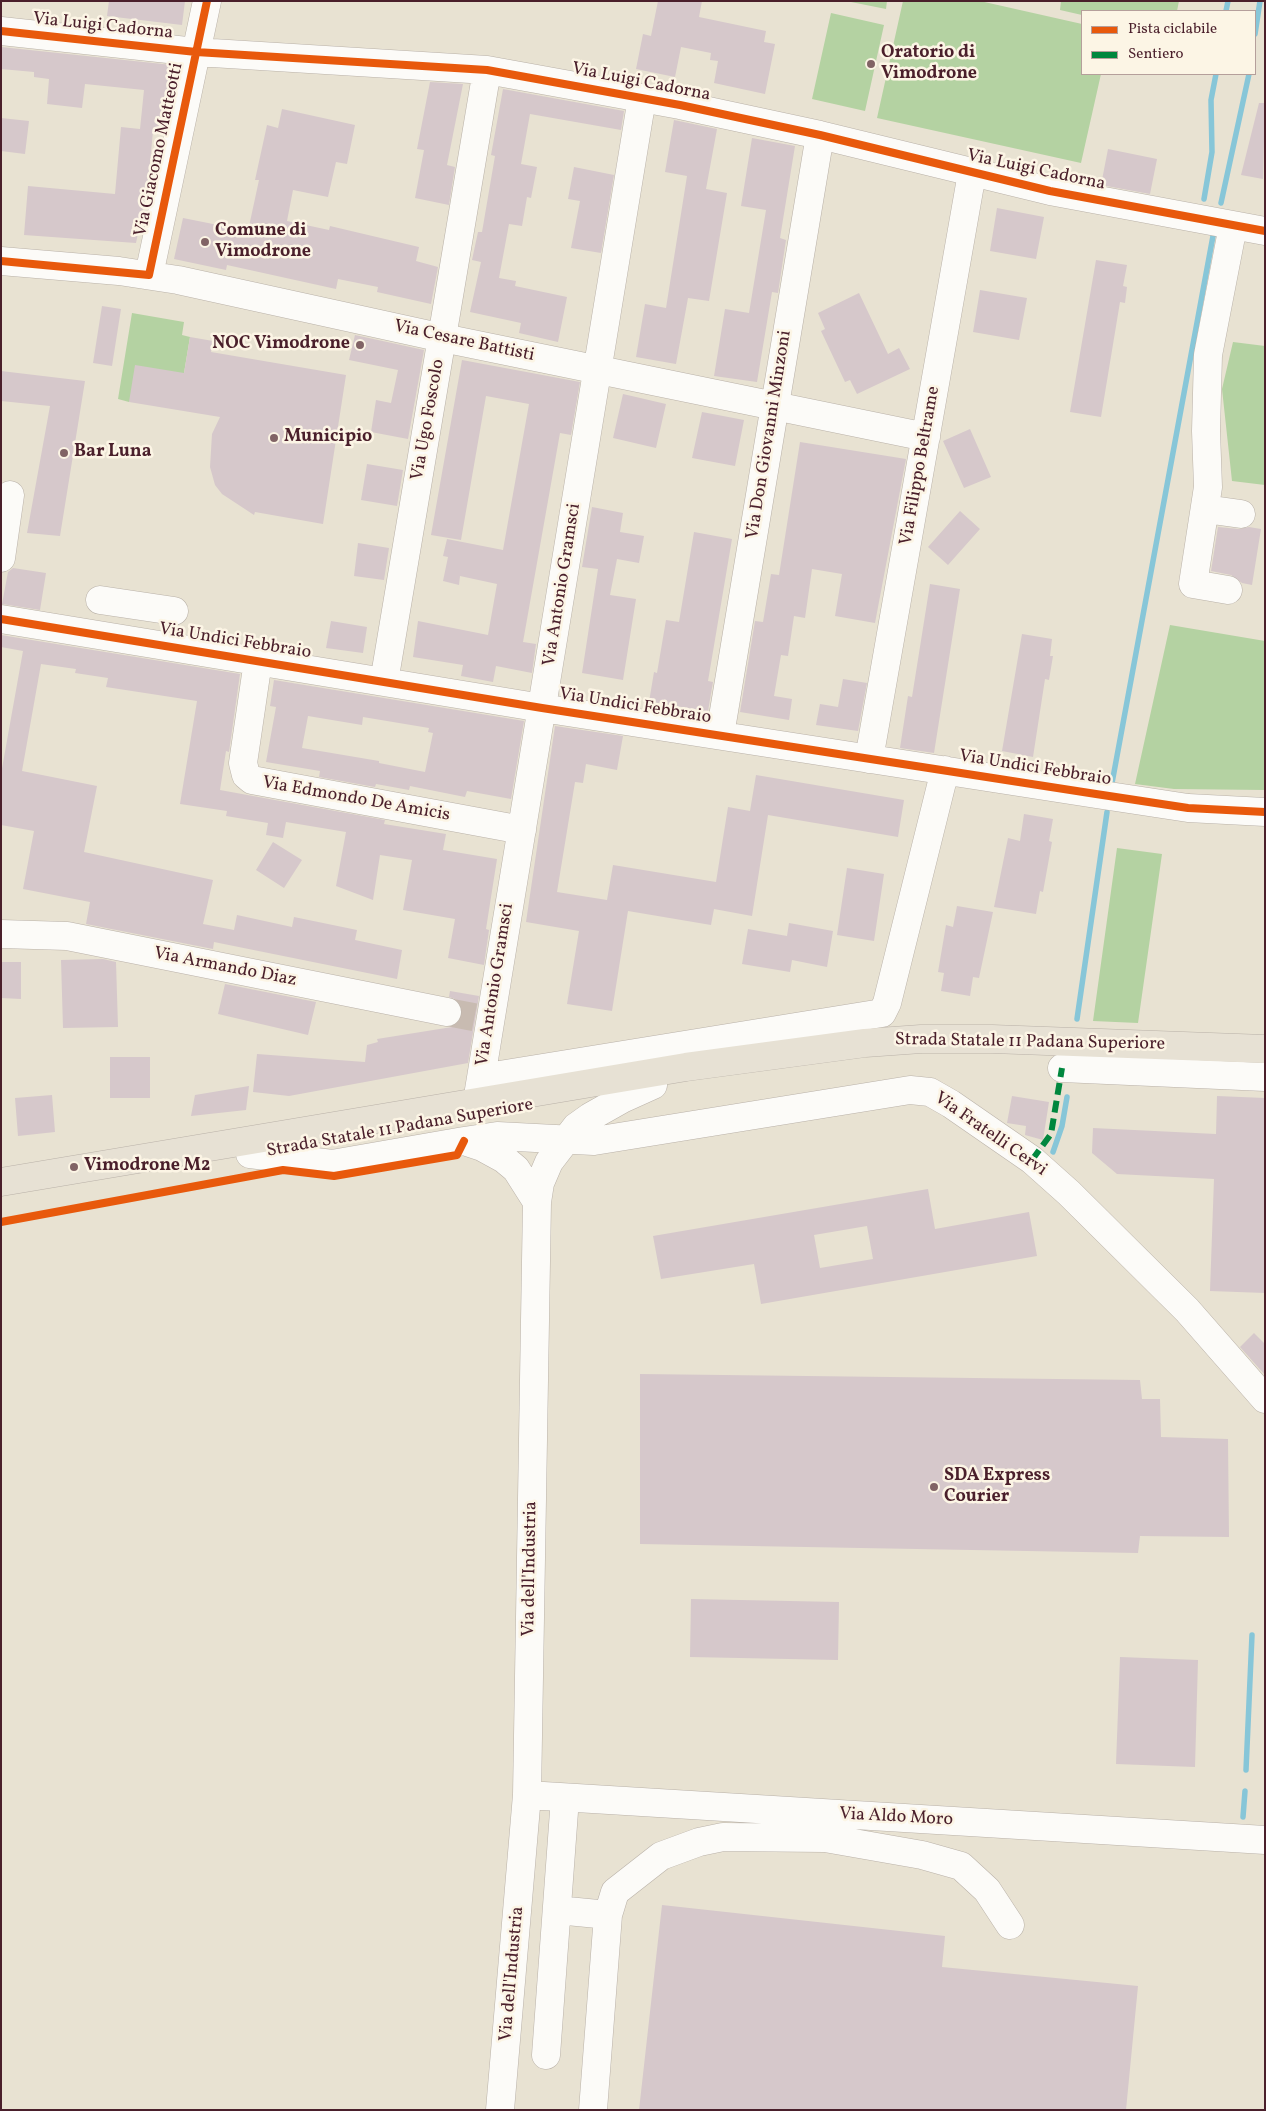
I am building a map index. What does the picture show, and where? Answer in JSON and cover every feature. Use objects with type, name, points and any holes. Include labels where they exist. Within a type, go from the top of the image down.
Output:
[{"type":"main road","name":"Strada Statale 11 Padana Superiore","points":[[1,1182],[479,1090],[686,1067],[885,1041],[936,1039],[1023,1040],[1265,1049]]},
{"type":"main road","name":"Strada Statale 11 Padana Superiore","points":[[1,1197],[653,1086],[797,1052]]},
{"type":"street","name":"Via Giacomo Matteotti","points":[[149,275],[206,1]]},
{"type":"street","name":"Via Luigi Cadorna","points":[[1,31],[196,52],[487,70],[642,98],[820,135],[1050,191],[1265,231]]},
{"type":"street","name":"Via Ugo Foscolo","points":[[384,682],[487,70]]},
{"type":"street","name":"Via Antonio Gramsci","points":[[479,1090],[642,98]]},
{"type":"street","name":"Via Don Giovanni Minzoni","points":[[720,735],[820,135]]},
{"type":"street","name":"Via Filippo Beltrame","points":[[870,759],[972,173]]},
{"type":"street","points":[[1228,590],[1193,584],[1208,487],[1206,431],[1208,354],[1233,226]]},
{"type":"street","name":"Via Cesare Battisti","points":[[1,261],[149,275],[926,438]]},
{"type":"street","points":[[1,558],[10,495]]},
{"type":"street","points":[[1205,509],[1241,514]]},
{"type":"street","points":[[100,600],[174,611]]},
{"type":"street","name":"Via Undici Febbraio","points":[[1,618],[542,708],[1188,808],[1265,812]]},
{"type":"street","name":"Via Edmondo De Amicis","points":[[258,661],[243,764],[246,775],[252,780],[522,830]]},
{"type":"street","name":"Via Undici Febbraio","points":[[479,1090],[882,1012],[887,1004],[945,770]]},
{"type":"street","name":"Via Armando Diaz","points":[[1,934],[40,934],[77,938],[447,1012]]},
{"type":"street","points":[[1062,1068],[1265,1077]]},
{"type":"street","name":"Via dell'Industria","points":[[500,2110],[527,1795],[538,1202],[544,1172],[576,1127],[590,1117],[653,1086]]},
{"type":"street","name":"Via Fratelli Cervi","points":[[250,1154],[332,1164],[497,1136],[594,1141],[910,1090],[930,1092],[1032,1160],[1069,1193],[1187,1310],[1265,1399]]},
{"type":"street","points":[[464,1141],[482,1147],[504,1159],[516,1169],[538,1202]]},
{"type":"street","name":"Via Aldo Moro","points":[[527,1795],[1265,1840]]},
{"type":"street","points":[[508,2029],[547,2044],[566,1798]]},
{"type":"street","points":[[593,2110],[608,1915],[615,1892],[661,1856],[699,1842],[723,1837],[825,1838],[922,1855],[961,1866],[987,1890],[1010,1924]]},
{"type":"street","points":[[557,1910],[608,1915]]},
{"type":"green space","points":[[846,1],[887,1],[886,9]]},
{"type":"green space","points":[[903,1],[980,1],[1081,24],[1081,75],[1101,75],[1081,163],[877,118]]},
{"type":"green space","points":[[1061,1],[1179,1],[1177,10],[1081,10],[1081,15],[1060,10]]},
{"type":"green space","points":[[831,13],[884,25],[865,111],[812,99]]},
{"type":"green space","points":[[132,313],[184,322],[182,335],[190,337],[184,373],[129,402],[118,399]]},
{"type":"green space","points":[[1233,342],[1265,346],[1265,485],[1232,481],[1222,389]]},
{"type":"green space","points":[[1170,625],[1265,641],[1265,790],[1174,789],[1135,784]]},
{"type":"green space","points":[[1117,848],[1162,854],[1138,1023],[1093,1021]]},
{"type":"building","points":[[109,1],[185,1],[182,25],[107,16]]},
{"type":"building","points":[[658,1],[702,1],[699,17],[766,31],[764,42],[775,44],[765,94],[714,83],[718,61],[710,60],[711,53],[681,47],[675,77],[636,69],[643,34],[651,36]]},
{"type":"building","points":[[1,47],[172,65],[163,132],[153,131],[148,184],[136,243],[24,235],[28,186],[115,194],[121,127],[140,129],[144,90],[85,84],[82,108],[47,104],[49,79],[34,77],[34,72],[1,69]]},
{"type":"building","points":[[430,82],[463,84],[447,165],[455,167],[449,205],[415,198],[424,150],[417,149]]},
{"type":"building","points":[[503,89],[624,111],[621,130],[530,114],[521,164],[537,167],[531,198],[527,197],[522,226],[509,224],[499,278],[516,281],[515,286],[567,297],[558,342],[519,333],[521,323],[470,312],[481,262],[472,260],[478,232],[482,232],[495,156],[491,155]]},
{"type":"building","points":[[1259,103],[1265,103],[1263,179],[1241,175]]},
{"type":"building","points":[[282,109],[355,125],[347,164],[336,162],[328,197],[293,190],[287,221],[329,230],[330,226],[419,247],[416,261],[438,267],[431,304],[377,292],[378,287],[338,279],[336,289],[227,265],[226,270],[174,259],[183,218],[248,231],[259,180],[255,180],[267,125],[278,128]]},
{"type":"building","points":[[1,118],[29,121],[25,154],[1,151]]},
{"type":"building","points":[[674,120],[717,129],[706,189],[727,193],[709,301],[688,298],[676,364],[636,357],[645,304],[666,308],[687,176],[665,172]]},
{"type":"building","points":[[752,138],[795,146],[780,238],[786,240],[778,293],[772,292],[757,382],[714,376],[725,309],[749,313],[766,210],[741,206]]},
{"type":"building","points":[[1108,149],[1157,159],[1150,194],[1101,185]]},
{"type":"building","points":[[574,167],[614,175],[601,253],[571,248],[580,201],[568,199]]},
{"type":"building","points":[[997,208],[1044,217],[1036,259],[990,251]]},
{"type":"building","points":[[1096,260],[1127,265],[1123,286],[1127,287],[1125,303],[1120,302],[1101,417],[1070,412]]},
{"type":"building","points":[[980,290],[1027,298],[1019,340],[973,332]]},
{"type":"building","points":[[859,293],[888,354],[899,348],[910,369],[857,394],[850,380],[845,382],[821,331],[825,329],[818,313]]},
{"type":"building","points":[[102,306],[121,309],[112,366],[93,363]]},
{"type":"building","points":[[355,335],[424,350],[408,439],[371,432],[376,400],[391,403],[398,370],[349,360]]},
{"type":"building","name":"Municipio","points":[[190,337],[213,341],[211,352],[346,375],[323,524],[255,512],[254,515],[222,494],[215,485],[210,467],[212,434],[220,417],[129,402],[135,365],[184,373]]},
{"type":"building","points":[[462,360],[580,382],[571,435],[560,433],[523,642],[536,644],[532,673],[496,666],[493,682],[461,676],[463,665],[413,657],[418,621],[488,635],[497,584],[460,576],[459,585],[443,581],[448,557],[443,556],[447,539],[503,550],[529,404],[486,396],[461,540],[431,535]]},
{"type":"building","points":[[1,371],[85,381],[60,536],[27,533],[50,406],[1,401]]},
{"type":"building","points":[[623,394],[666,404],[656,448],[613,438]]},
{"type":"building","points":[[702,412],[744,420],[735,466],[692,458]]},
{"type":"building","points":[[970,429],[991,477],[964,488],[943,441]]},
{"type":"building","points":[[800,442],[906,459],[875,623],[835,616],[842,574],[812,569],[805,618],[794,616],[788,656],[781,655],[774,696],[792,699],[789,720],[740,712],[755,621],[763,622],[771,574],[779,575]]},
{"type":"building","points":[[367,464],[403,470],[397,506],[361,500]]},
{"type":"building","points":[[592,507],[623,513],[620,532],[644,536],[639,563],[617,559],[610,595],[636,599],[623,680],[582,673],[598,569],[582,567]]},
{"type":"building","points":[[960,511],[980,529],[948,565],[928,547]]},
{"type":"building","points":[[1218,527],[1261,529],[1252,585],[1242,583],[1231,575],[1211,571]]},
{"type":"building","points":[[694,532],[732,539],[708,681],[713,682],[708,711],[649,702],[654,672],[657,673],[666,620],[679,622]]},
{"type":"building","points":[[358,543],[389,548],[384,580],[354,576]]},
{"type":"building","points":[[13,568],[46,573],[40,610],[2,604],[8,572]]},
{"type":"building","points":[[930,584],[960,589],[934,753],[900,748],[908,696],[912,697]]},
{"type":"building","points":[[331,621],[367,627],[363,653],[326,648]]},
{"type":"building","points":[[1022,634],[1052,639],[1050,656],[1053,656],[1049,680],[1045,679],[1033,757],[1002,751]]},
{"type":"building","points":[[1,635],[240,674],[229,752],[226,751],[220,790],[385,820],[384,824],[446,834],[443,850],[497,859],[486,929],[489,930],[484,965],[448,958],[455,919],[403,910],[412,860],[380,855],[373,900],[336,886],[346,832],[286,822],[283,838],[266,835],[268,823],[226,816],[227,811],[180,804],[197,701],[106,687],[108,678],[75,673],[76,669],[41,664],[22,771],[97,786],[84,852],[213,880],[203,924],[234,930],[237,915],[292,927],[294,917],[357,930],[355,940],[402,950],[397,979],[214,942],[213,949],[86,924],[90,902],[23,889],[34,831],[1,825],[1,774],[23,651],[1,647]]},
{"type":"building","points":[[843,679],[867,683],[858,731],[816,725],[820,704],[838,707]]},
{"type":"building","points":[[274,680],[524,721],[511,799],[467,791],[465,797],[410,786],[409,790],[376,784],[375,787],[319,777],[320,771],[266,762],[276,707],[270,706]],"holes":[[[308,716],[362,725],[363,717],[429,728],[428,732],[433,733],[425,772],[379,763],[379,761],[302,748]]]},
{"type":"building","points":[[555,726],[623,736],[617,770],[586,764],[583,783],[575,782],[557,892],[607,900],[613,865],[716,882],[728,807],[750,811],[756,775],[904,800],[898,837],[768,815],[752,916],[714,909],[711,925],[628,911],[612,1011],[567,1004],[579,931],[526,922]]},
{"type":"building","points":[[1024,814],[1053,819],[1049,841],[1052,842],[1043,892],[1040,891],[1036,914],[994,907],[1008,838],[1020,841]]},
{"type":"building","points":[[273,842],[302,860],[284,888],[256,870]]},
{"type":"building","points":[[847,868],[884,874],[874,941],[837,935]]},
{"type":"building","points":[[957,906],[993,912],[979,978],[973,977],[970,996],[941,991],[944,973],[938,972],[946,925],[953,927]]},
{"type":"building","points":[[789,923],[833,931],[827,967],[792,960],[790,972],[742,964],[748,929],[787,936]]},
{"type":"building","points":[[103,959],[116,962],[118,1027],[63,1028],[61,960]]},
{"type":"building","points":[[1,962],[21,962],[21,999],[1,998]]},
{"type":"building","points":[[225,984],[316,1002],[308,1035],[218,1014]]},
{"type":"building","points":[[450,991],[479,996],[468,1063],[289,1096],[253,1092],[257,1054],[365,1062],[367,1045],[378,1042],[377,1039],[452,1027],[459,1022],[462,1016],[462,1007],[457,1000],[449,997]]},
{"type":"building","points":[[110,1057],[150,1057],[150,1098],[110,1098]]},
{"type":"building","points":[[249,1086],[246,1110],[191,1116],[195,1095]]},
{"type":"building","points":[[52,1095],[55,1132],[18,1136],[15,1098]]},
{"type":"building","points":[[1012,1096],[1049,1102],[1043,1140],[1025,1135],[1026,1126],[1007,1123]]},
{"type":"building","points":[[1217,1096],[1265,1098],[1265,1293],[1210,1291],[1214,1179],[1117,1174],[1092,1153],[1093,1128],[1216,1134]]},
{"type":"building","points":[[928,1189],[935,1229],[1029,1212],[1037,1256],[761,1304],[754,1264],[661,1279],[653,1236]],"holes":[[[867,1226],[873,1259],[820,1268],[814,1235]]]},
{"type":"building","points":[[1254,1333],[1265,1344],[1265,1375],[1240,1347]]},
{"type":"building","name":"SDA Express Courier","points":[[640,1374],[1140,1380],[1142,1399],[1160,1399],[1161,1437],[1228,1439],[1229,1537],[1140,1536],[1138,1553],[640,1544]]},
{"type":"building","points":[[691,1599],[839,1602],[838,1660],[690,1657]]},
{"type":"building","points":[[1120,1657],[1198,1660],[1195,1767],[1116,1764]]},
{"type":"building","points":[[662,1905],[945,1936],[942,1967],[1138,1986],[1126,2110],[639,2110]]},
{"type":"waterway","points":[[1226,10],[1228,1]]},
{"type":"waterway","points":[[1256,27],[1260,1]]},
{"type":"waterway","points":[[1204,199],[1212,152],[1211,100],[1216,75]]},
{"type":"waterway","points":[[1221,203],[1249,75]]},
{"type":"waterway","points":[[1112,783],[1213,236]]},
{"type":"waterway","points":[[1077,1019],[1107,812]]},
{"type":"waterway","points":[[1053,1152],[1062,1126],[1067,1097]]},
{"type":"waterway","points":[[1246,1770],[1252,1635]]},
{"type":"waterway","points":[[1243,1817],[1245,1791]]},
{"type":"tunnel","points":[[447,1012],[488,1020]]},
{"type":"marked path","points":[[1032,1160],[1051,1134],[1062,1068]]},
{"type":"cycle path","points":[[1,261],[149,275],[207,1]]},
{"type":"cycle path","points":[[1,31],[196,52],[487,70],[680,105],[820,135],[1050,191],[1265,231]]},
{"type":"cycle path","points":[[1,619],[542,708],[1096,794],[1188,808],[1265,812]]},
{"type":"cycle path","points":[[1,1222],[283,1170],[334,1176],[457,1155],[464,1141]]},
{"type":"place","name":"Oratorio di Vimodrone","points":[[871,64]]},
{"type":"place","name":"Comune di Vimodrone","points":[[205,242]]},
{"type":"place","name":"NOC Vimodrone","points":[[360,345]]},
{"type":"place","name":"Municipio","points":[[274,438]]},
{"type":"place","name":"Bar Luna","points":[[64,453]]},
{"type":"place","name":"Vimodrone M2","points":[[74,1167]]},
{"type":"place","name":"SDA Express Courier","points":[[934,1487]]}]
